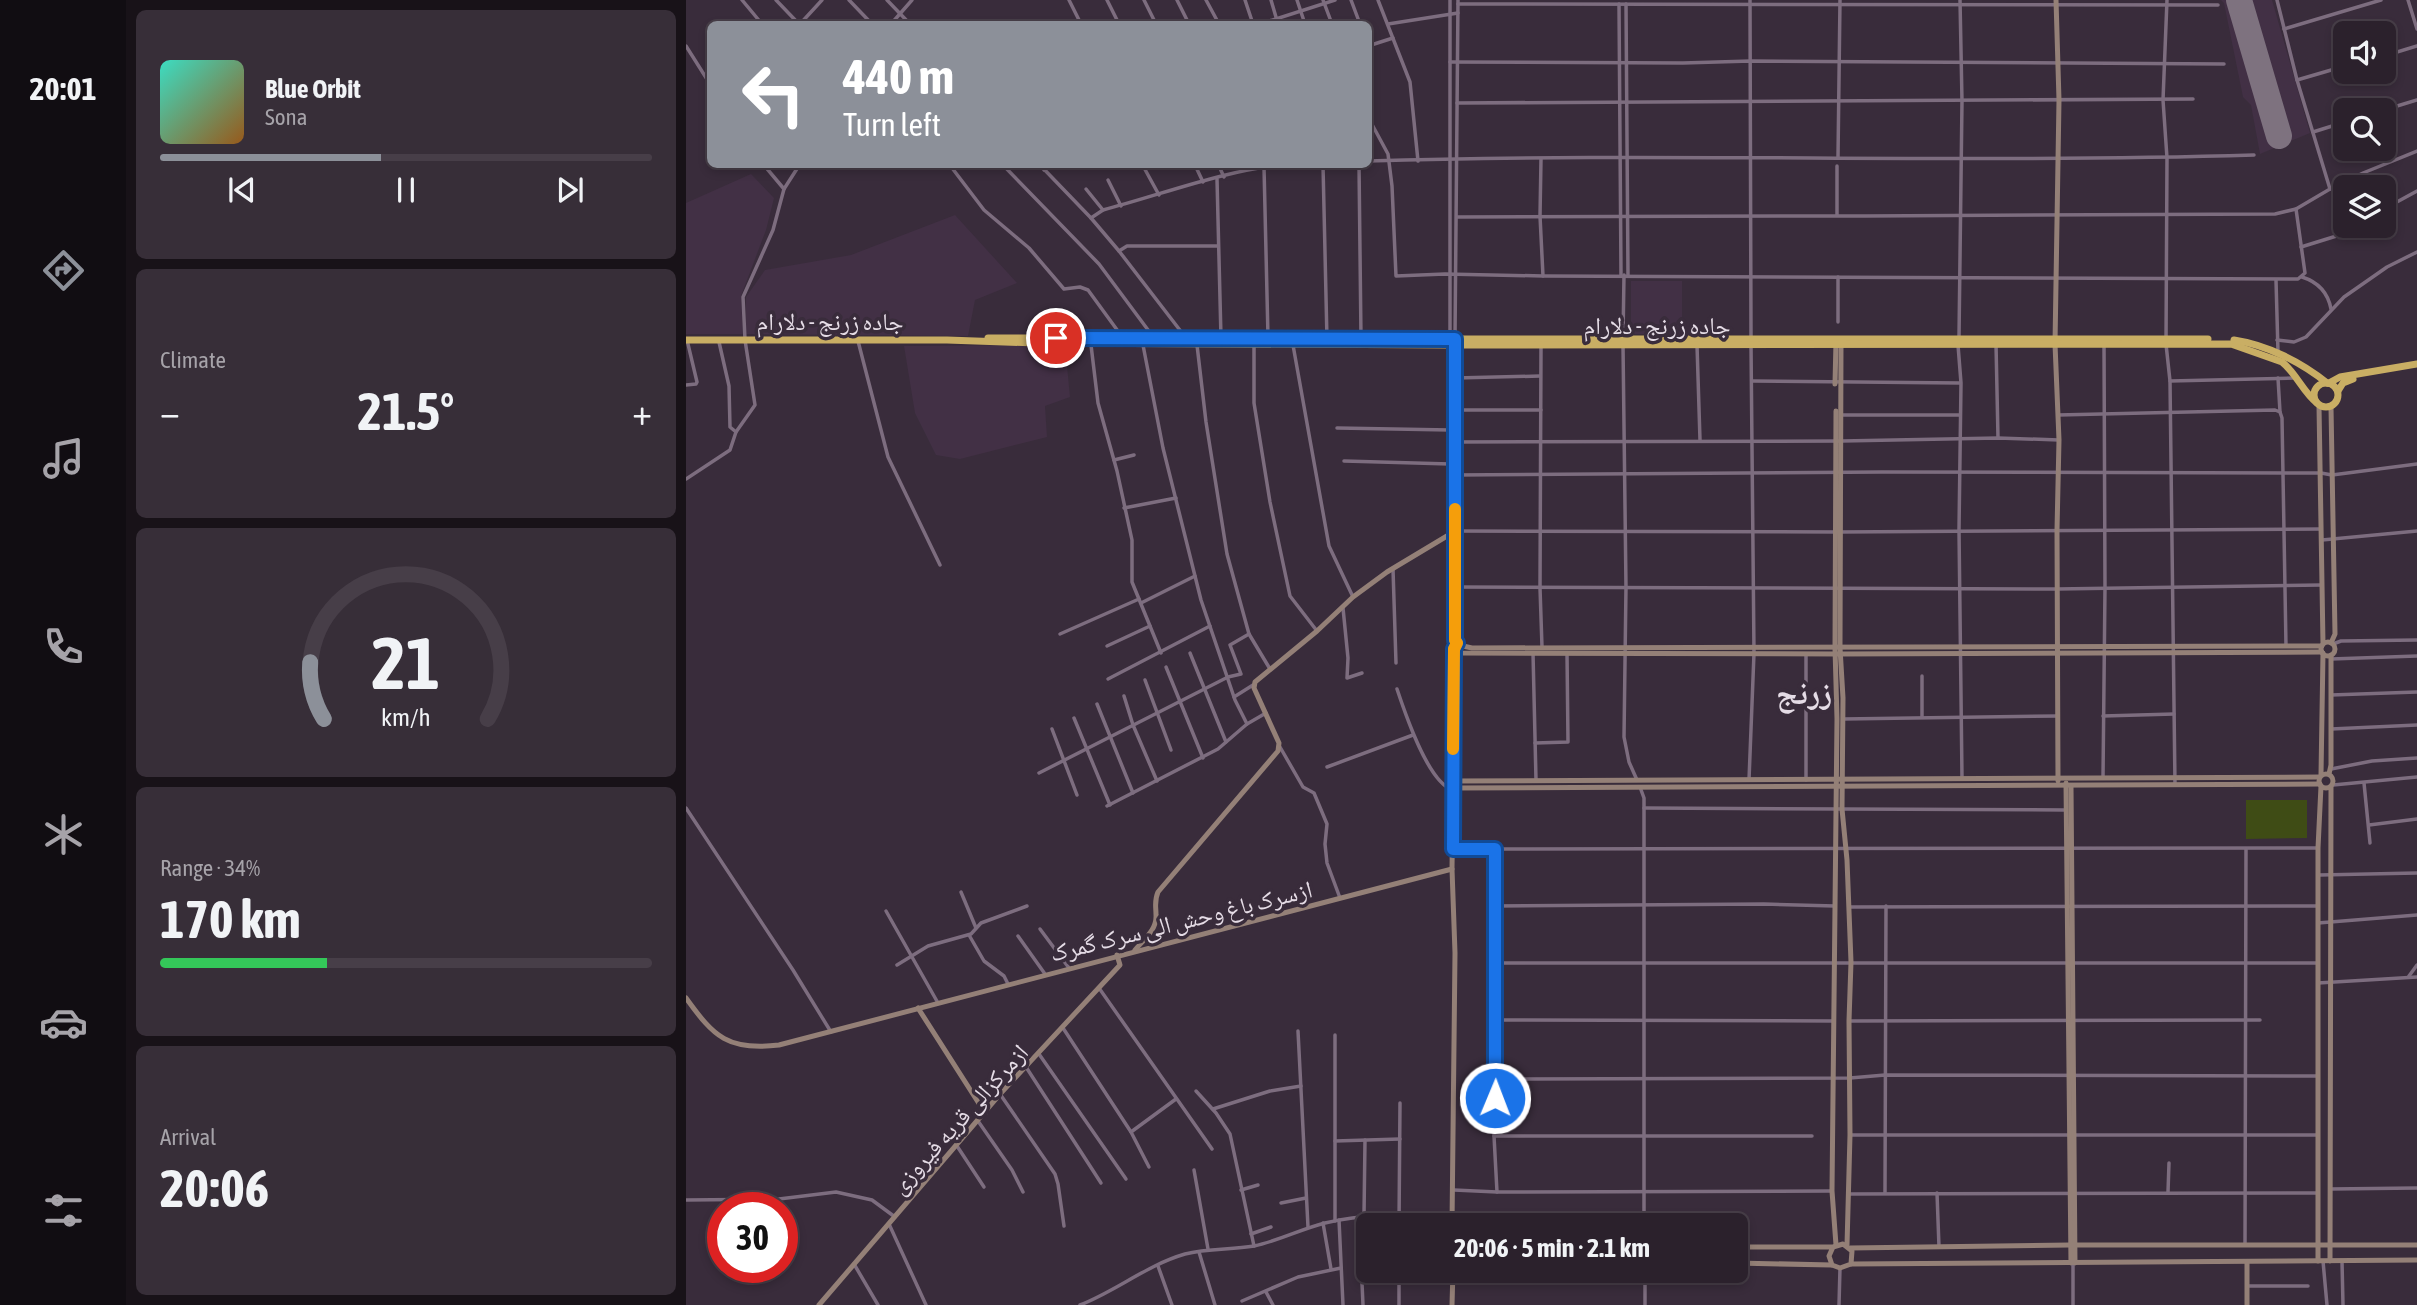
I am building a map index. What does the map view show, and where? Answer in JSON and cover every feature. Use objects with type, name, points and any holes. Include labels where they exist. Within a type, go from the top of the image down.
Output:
[{"type":"highway","name":"جاده زرنج - دلارام","points":[[974,340],[1361,338],[1452,342]]},
{"type":"highway","name":"جاده زرنج - دلارام","points":[[1959,341],[1996,344],[2055,341],[2104,344],[2230,339],[2248,342],[2278,354],[2328,383]]},
{"type":"highway","name":"جاده زرنج - دلارام","points":[[686,340],[1254,344],[2055,341],[2224,344],[2240,346],[2282,362],[2309,397],[2318,404]]},
{"type":"highway","name":"جاده زرنج - دلارام","points":[[1623,341],[1697,345],[1751,342]]},
{"type":"highway","points":[[2417,367],[2348,381],[2338,391],[2337,402],[2331,407],[2318,404],[2314,397],[2315,389],[2320,384],[2340,377],[2417,367]]},
{"type":"highway","points":[[2328,383],[2338,391]]},
{"type":"main road","points":[[2056,2],[2059,100],[2055,341],[2059,415],[2058,783]]},
{"type":"main road","points":[[1832,1265],[1829,1256],[1834,1246],[1832,1191],[1835,848],[1840,719],[1837,651],[1839,341]]},
{"type":"main road","points":[[1452,342],[1455,378],[1455,475],[1450,636],[1462,653],[1624,651]]},
{"type":"main road","points":[[1452,342],[1450,464],[1456,646],[1452,869],[1455,953],[1452,1213]]},
{"type":"main road","points":[[2318,404],[2323,585],[2318,848],[2317,1192],[2318,1246],[2324,1261]]},
{"type":"main road","points":[[1456,646],[1624,651],[2322,649],[2332,643],[2335,634],[2331,407]]},
{"type":"main road","points":[[1135,950],[1154,929],[1155,898],[1158,892],[1280,747],[1254,685],[1353,597],[1452,533]]},
{"type":"main road","points":[[2324,1261],[2329,1246],[2330,1189],[2333,779],[2330,772],[2331,657],[2335,650],[2332,643]]},
{"type":"main road","points":[[2264,649],[2322,649],[2331,657]]},
{"type":"main road","points":[[1754,650],[1807,654],[1837,651]]},
{"type":"main road","points":[[1453,786],[1536,781],[2175,785],[2321,781],[2330,772]]},
{"type":"main road","points":[[2068,783],[2103,778],[2175,778],[2321,781],[2332,786]]},
{"type":"main road","points":[[1453,786],[1749,780],[1839,783],[1962,780],[2058,783]]},
{"type":"main road","points":[[2068,783],[2069,847]]},
{"type":"main road","points":[[2068,783],[2073,1263]]},
{"type":"main road","points":[[1838,809],[1846,848],[1851,962],[1848,1194],[1848,1246],[1853,1255],[1851,1264]]},
{"type":"main road","name":"ازسرک باغ وحش الی سرک گمرک","points":[[686,998],[708,1027],[733,1043],[744,1047],[779,1045],[1452,869]]},
{"type":"main road","name":"ازمرکزالی قریه فیروزی","points":[[819,1305],[1000,1094],[1120,965],[1117,955]]},
{"type":"main road","points":[[918,1008],[985,1113]]},
{"type":"main road","points":[[2317,1084],[2331,1084]]},
{"type":"main road","points":[[1748,1247],[2417,1245]]},
{"type":"main road","points":[[1748,1263],[1832,1265],[1840,1268],[1851,1264],[2417,1260]]},
{"type":"main road","points":[[2247,1305],[2248,1262]]},
{"type":"main road","points":[[1452,1305],[1453,1283]]},
{"type":"street","points":[[742,0],[760,21]]},
{"type":"street","points":[[776,0],[797,21]]},
{"type":"street","points":[[803,21],[822,0]]},
{"type":"street","points":[[849,0],[869,21]]},
{"type":"street","points":[[887,0],[906,21]]},
{"type":"street","points":[[893,21],[912,0]]},
{"type":"street","points":[[1069,0],[1080,21]]},
{"type":"street","points":[[1107,0],[1118,21]]},
{"type":"street","points":[[1144,0],[1154,21]]},
{"type":"street","points":[[1177,0],[1188,21]]},
{"type":"street","points":[[1206,0],[1217,21]]},
{"type":"street","points":[[1244,0],[1252,21]]},
{"type":"street","points":[[1270,0],[1276,19]]},
{"type":"street","points":[[1297,0],[1304,21]]},
{"type":"street","points":[[1270,21],[1335,0]]},
{"type":"street","points":[[1351,0],[1359,21]]},
{"type":"street","points":[[1378,0],[1410,82],[1418,161]]},
{"type":"street","points":[[1450,0],[1449,274],[1452,342]]},
{"type":"street","points":[[2277,0],[2297,80],[2330,188]]},
{"type":"street","points":[[2284,29],[2381,0]]},
{"type":"street","points":[[2408,0],[2417,29]]},
{"type":"street","points":[[1324,2],[1331,21]]},
{"type":"street","points":[[1452,342],[1457,274],[1458,2],[2167,2],[2218,5]]},
{"type":"street","points":[[1749,780],[1754,650],[1750,2]]},
{"type":"street","points":[[1838,157],[1840,2]]},
{"type":"street","points":[[1961,2],[1959,530],[1962,780]]},
{"type":"street","points":[[2167,2],[2164,100],[2167,158],[2165,278],[2166,342],[2170,381],[2175,785]]},
{"type":"street","points":[[1616,3],[1620,216],[1624,275]]},
{"type":"street","points":[[1626,4],[1628,216],[1623,341],[1626,587],[1624,737],[1629,762],[1644,798],[1644,1213]]},
{"type":"street","points":[[1388,24],[1458,13]]},
{"type":"street","points":[[1372,45],[1393,37]]},
{"type":"street","points":[[686,46],[707,79]]},
{"type":"street","points":[[2396,52],[2417,46]]},
{"type":"street","points":[[1450,62],[2224,64]]},
{"type":"street","points":[[2297,80],[2333,70]]},
{"type":"street","points":[[1457,103],[2193,99]]},
{"type":"street","points":[[2396,106],[2417,100]]},
{"type":"street","points":[[1372,125],[1388,155],[1392,186],[1395,276],[1457,274],[2276,280],[2302,277],[2324,291],[2331,309]]},
{"type":"street","points":[[2313,132],[2333,126]]},
{"type":"street","points":[[1457,217],[2057,217],[2275,214],[2296,209],[2330,188],[2417,151]]},
{"type":"street","points":[[1372,161],[1628,157],[1961,160],[2254,155]]},
{"type":"street","points":[[1541,159],[1543,276]]},
{"type":"street","points":[[1837,166],[1837,215]]},
{"type":"street","points":[[766,168],[784,189]]},
{"type":"street","points":[[686,480],[730,450],[736,432],[756,402],[745,340],[743,297],[773,230],[784,189],[797,168]]},
{"type":"street","points":[[952,168],[985,210],[1029,248],[1064,289],[1080,287],[1088,290],[1123,338]]},
{"type":"street","points":[[1006,168],[1098,264],[1154,338]]},
{"type":"street","points":[[1144,168],[1159,195]]},
{"type":"street","points":[[1196,168],[1203,182]]},
{"type":"street","points":[[1220,168],[1224,177]]},
{"type":"street","points":[[1091,218],[1103,211],[1254,168]]},
{"type":"street","points":[[1264,168],[1269,338]]},
{"type":"street","points":[[1323,168],[1327,340]]},
{"type":"street","points":[[1359,168],[1361,338]]},
{"type":"street","points":[[1044,170],[1119,251],[1186,338]]},
{"type":"street","points":[[1217,179],[1221,338]]},
{"type":"street","points":[[1108,180],[1121,206]]},
{"type":"street","points":[[1086,189],[1103,211]]},
{"type":"street","points":[[2396,202],[2417,191]]},
{"type":"street","points":[[2296,209],[2305,273],[2302,277]]},
{"type":"street","points":[[2301,247],[2333,237]]},
{"type":"street","points":[[1119,251],[1126,246],[1218,246]]},
{"type":"street","points":[[2277,340],[2294,342],[2306,337],[2344,297],[2387,267],[2417,252]]},
{"type":"street","points":[[1838,277],[1838,322]]},
{"type":"street","points":[[2276,280],[2278,354]]},
{"type":"street","points":[[686,340],[697,382],[686,386]]},
{"type":"street","points":[[719,340],[729,386],[730,426],[736,432]]},
{"type":"street","points":[[858,341],[888,457],[940,565]]},
{"type":"street","points":[[1541,341],[1542,650]]},
{"type":"street","points":[[1091,342],[1098,403],[1114,460],[1133,548],[1132,582],[1161,653]]},
{"type":"street","points":[[1142,343],[1163,449],[1195,576],[1234,697],[1247,724]]},
{"type":"street","points":[[1197,343],[1206,422],[1227,554],[1249,634],[1270,670]]},
{"type":"street","points":[[1293,343],[1329,546],[1353,597]]},
{"type":"street","points":[[1254,344],[1254,403],[1270,502],[1290,596],[1317,631]]},
{"type":"street","points":[[1996,344],[1998,438]]},
{"type":"street","points":[[2103,778],[2106,413],[2104,344]]},
{"type":"street","points":[[1697,345],[1700,440]]},
{"type":"street","points":[[1455,378],[1540,376]]},
{"type":"street","points":[[2278,378],[2282,418],[2286,647]]},
{"type":"street","points":[[2170,381],[2295,378]]},
{"type":"street","points":[[1753,381],[1961,383]]},
{"type":"street","points":[[1455,410],[1541,410]]},
{"type":"street","points":[[2059,415],[2280,412]]},
{"type":"street","points":[[1838,415],[1961,415]]},
{"type":"street","points":[[1337,428],[1450,430]]},
{"type":"street","points":[[1455,442],[1998,438],[2059,440]]},
{"type":"street","points":[[1114,460],[1134,455]]},
{"type":"street","points":[[1344,461],[1450,464]]},
{"type":"street","points":[[1455,475],[2170,471],[2320,472],[2332,475],[2417,464]]},
{"type":"street","points":[[1124,508],[1177,498]]},
{"type":"street","points":[[1452,533],[1625,530],[1837,532],[2321,529]]},
{"type":"street","points":[[2321,540],[2417,531]]},
{"type":"street","points":[[1393,569],[1396,663]]},
{"type":"street","points":[[1060,634],[1195,576]]},
{"type":"street","points":[[1455,587],[2057,590],[2323,585]]},
{"type":"street","points":[[1343,606],[1347,678],[1362,673]]},
{"type":"street","points":[[1107,646],[1150,626]]},
{"type":"street","points":[[1108,679],[1210,626]]},
{"type":"street","points":[[1039,773],[1228,677],[1241,674],[1230,645],[1249,634]]},
{"type":"street","points":[[2332,643],[2417,640]]},
{"type":"street","points":[[1190,653],[1226,743]]},
{"type":"street","points":[[1533,653],[1536,781]]},
{"type":"street","points":[[1535,743],[1568,742],[1567,653]]},
{"type":"street","points":[[1806,780],[1807,654]]},
{"type":"street","points":[[2331,657],[2417,656]]},
{"type":"street","points":[[1167,667],[1203,758]]},
{"type":"street","points":[[1922,676],[1922,717]]},
{"type":"street","points":[[1145,680],[1171,750]]},
{"type":"street","points":[[1234,697],[1254,685]]},
{"type":"street","points":[[1397,690],[1413,735],[1444,787],[1453,786]]},
{"type":"street","points":[[2331,695],[2417,692]]},
{"type":"street","points":[[1124,696],[1133,725],[1157,780]]},
{"type":"street","points":[[1097,704],[1133,793]]},
{"type":"street","points":[[1074,718],[1108,806],[1203,758],[1266,713]]},
{"type":"street","points":[[2103,716],[2175,714]]},
{"type":"street","points":[[1840,719],[2058,716]]},
{"type":"street","points":[[2331,729],[2417,725]]},
{"type":"street","points":[[1052,729],[1077,795]]},
{"type":"street","points":[[1327,767],[1413,735]]},
{"type":"street","points":[[1280,747],[1303,787],[1314,793],[1327,824],[1325,850],[1332,881],[1340,898]]},
{"type":"street","points":[[2330,772],[2372,761],[2417,758]]},
{"type":"street","points":[[2332,786],[2417,777]]},
{"type":"street","points":[[2364,783],[2370,844]]},
{"type":"street","points":[[686,808],[831,1032]]},
{"type":"street","points":[[1644,808],[2067,810]]},
{"type":"street","points":[[2369,825],[2417,819]]},
{"type":"street","points":[[1453,849],[2318,848]]},
{"type":"street","points":[[1495,849],[1496,1192]]},
{"type":"street","points":[[2245,1245],[2246,849]]},
{"type":"street","points":[[2319,875],[2417,873]]},
{"type":"street","points":[[961,892],[976,928]]},
{"type":"street","points":[[897,965],[928,946],[969,934],[981,923],[1027,906]]},
{"type":"street","points":[[1494,906],[1835,906]]},
{"type":"street","points":[[1885,1193],[1886,906]]},
{"type":"street","points":[[1847,907],[2318,906]]},
{"type":"street","points":[[886,911],[938,1003]]},
{"type":"street","points":[[2318,923],[2417,915]]},
{"type":"street","points":[[1040,929],[1069,968]]},
{"type":"street","points":[[969,934],[984,961],[1004,976],[1008,984]]},
{"type":"street","points":[[1018,936],[1045,974]]},
{"type":"street","points":[[1495,963],[2318,963]]},
{"type":"street","points":[[2409,976],[2417,965]]},
{"type":"street","points":[[2318,983],[2417,977]]},
{"type":"street","points":[[1099,988],[1212,1149]]},
{"type":"street","points":[[1497,1020],[1834,1021]]},
{"type":"street","points":[[1849,1021],[2260,1020]]},
{"type":"street","points":[[1063,1028],[1131,1132],[1149,1167]]},
{"type":"street","points":[[1298,1031],[1308,1227]]},
{"type":"street","points":[[1335,1035],[1334,1141],[1343,1305]]},
{"type":"street","points":[[1039,1054],[1126,1179]]},
{"type":"street","points":[[1026,1067],[1101,1183]]},
{"type":"street","points":[[1496,1079],[1850,1078],[1885,1075],[2317,1076]]},
{"type":"street","points":[[1213,1108],[1270,1091],[1301,1086]]},
{"type":"street","points":[[1196,1091],[1213,1108],[1230,1134],[1254,1246]]},
{"type":"street","points":[[1000,1094],[1053,1172],[1058,1185],[1063,1226]]},
{"type":"street","points":[[1131,1132],[1177,1099]]},
{"type":"street","points":[[1400,1104],[1400,1213]]},
{"type":"street","points":[[978,1121],[1023,1192]]},
{"type":"street","points":[[1850,1135],[2317,1135]]},
{"type":"street","points":[[1494,1136],[1812,1136]]},
{"type":"street","points":[[1334,1141],[1400,1139]]},
{"type":"street","points":[[1362,1213],[1365,1140]]},
{"type":"street","points":[[957,1146],[984,1187]]},
{"type":"street","points":[[2168,1192],[2169,1163]]},
{"type":"street","points":[[1194,1170],[1208,1250]]},
{"type":"street","points":[[1241,1191],[1258,1185]]},
{"type":"street","points":[[2330,1189],[2417,1188]]},
{"type":"street","points":[[1454,1190],[1832,1191]]},
{"type":"street","points":[[686,1199],[779,1199],[836,1192],[872,1200],[895,1217]]},
{"type":"street","points":[[1848,1194],[2317,1192]]},
{"type":"street","points":[[1937,1193],[1939,1247]]},
{"type":"street","points":[[1281,1203],[1307,1198]]},
{"type":"street","points":[[1080,1305],[1100,1297],[1130,1278],[1184,1255],[1254,1246],[1308,1227],[1356,1216]]},
{"type":"street","points":[[1323,1223],[1331,1269]]},
{"type":"street","points":[[889,1224],[926,1305]]},
{"type":"street","points":[[1251,1234],[1271,1227]]},
{"type":"street","points":[[1199,1252],[1215,1305]]},
{"type":"street","points":[[2324,1261],[2327,1305]]},
{"type":"street","points":[[2342,1261],[2343,1305]]},
{"type":"street","points":[[2073,1263],[2073,1305]]},
{"type":"street","points":[[855,1264],[878,1305]]},
{"type":"street","points":[[1158,1266],[1172,1305]]},
{"type":"street","points":[[1242,1301],[1298,1277],[1341,1268]]},
{"type":"street","points":[[1839,1305],[1840,1268]]},
{"type":"street","points":[[1363,1283],[1363,1305]]},
{"type":"street","points":[[1399,1283],[1399,1305]]},
{"type":"street","points":[[1645,1283],[1645,1305]]},
{"type":"street","points":[[2247,1286],[2308,1286]]},
{"type":"street","points":[[1266,1292],[1273,1305]]},
{"type":"shaded area","points":[[2221,0],[2272,0],[2310,133],[2260,154],[2251,105],[2243,97],[2224,3]]},
{"type":"shaded area","points":[[751,174],[774,198],[766,230],[741,296],[743,334],[686,334],[686,203]]},
{"type":"shaded area","points":[[955,215],[1017,283],[975,300],[968,336],[746,334],[746,297],[765,270],[851,255]]},
{"type":"shaded area","points":[[1631,281],[1682,281],[1682,334],[1631,334]]},
{"type":"shaded area","points":[[1065,345],[1070,397],[1045,406],[1047,437],[960,459],[936,455],[915,413],[904,346]]},
{"type":"green space","points":[[2246,800],[2307,800],[2307,838],[2246,839]]},
{"type":"runway","points":[[2239,0],[2279,136]]},
{"type":"slow traffic","points":[[1453,749],[1454,649],[1457,643],[1455,509]]},
{"type":"district","name":"زرنج","points":[[1804,692]]},
{"type":"route","points":[[1056,338],[1455,339],[1457,643],[1454,649],[1453,849],[1495,849],[1495,1098]]}]
